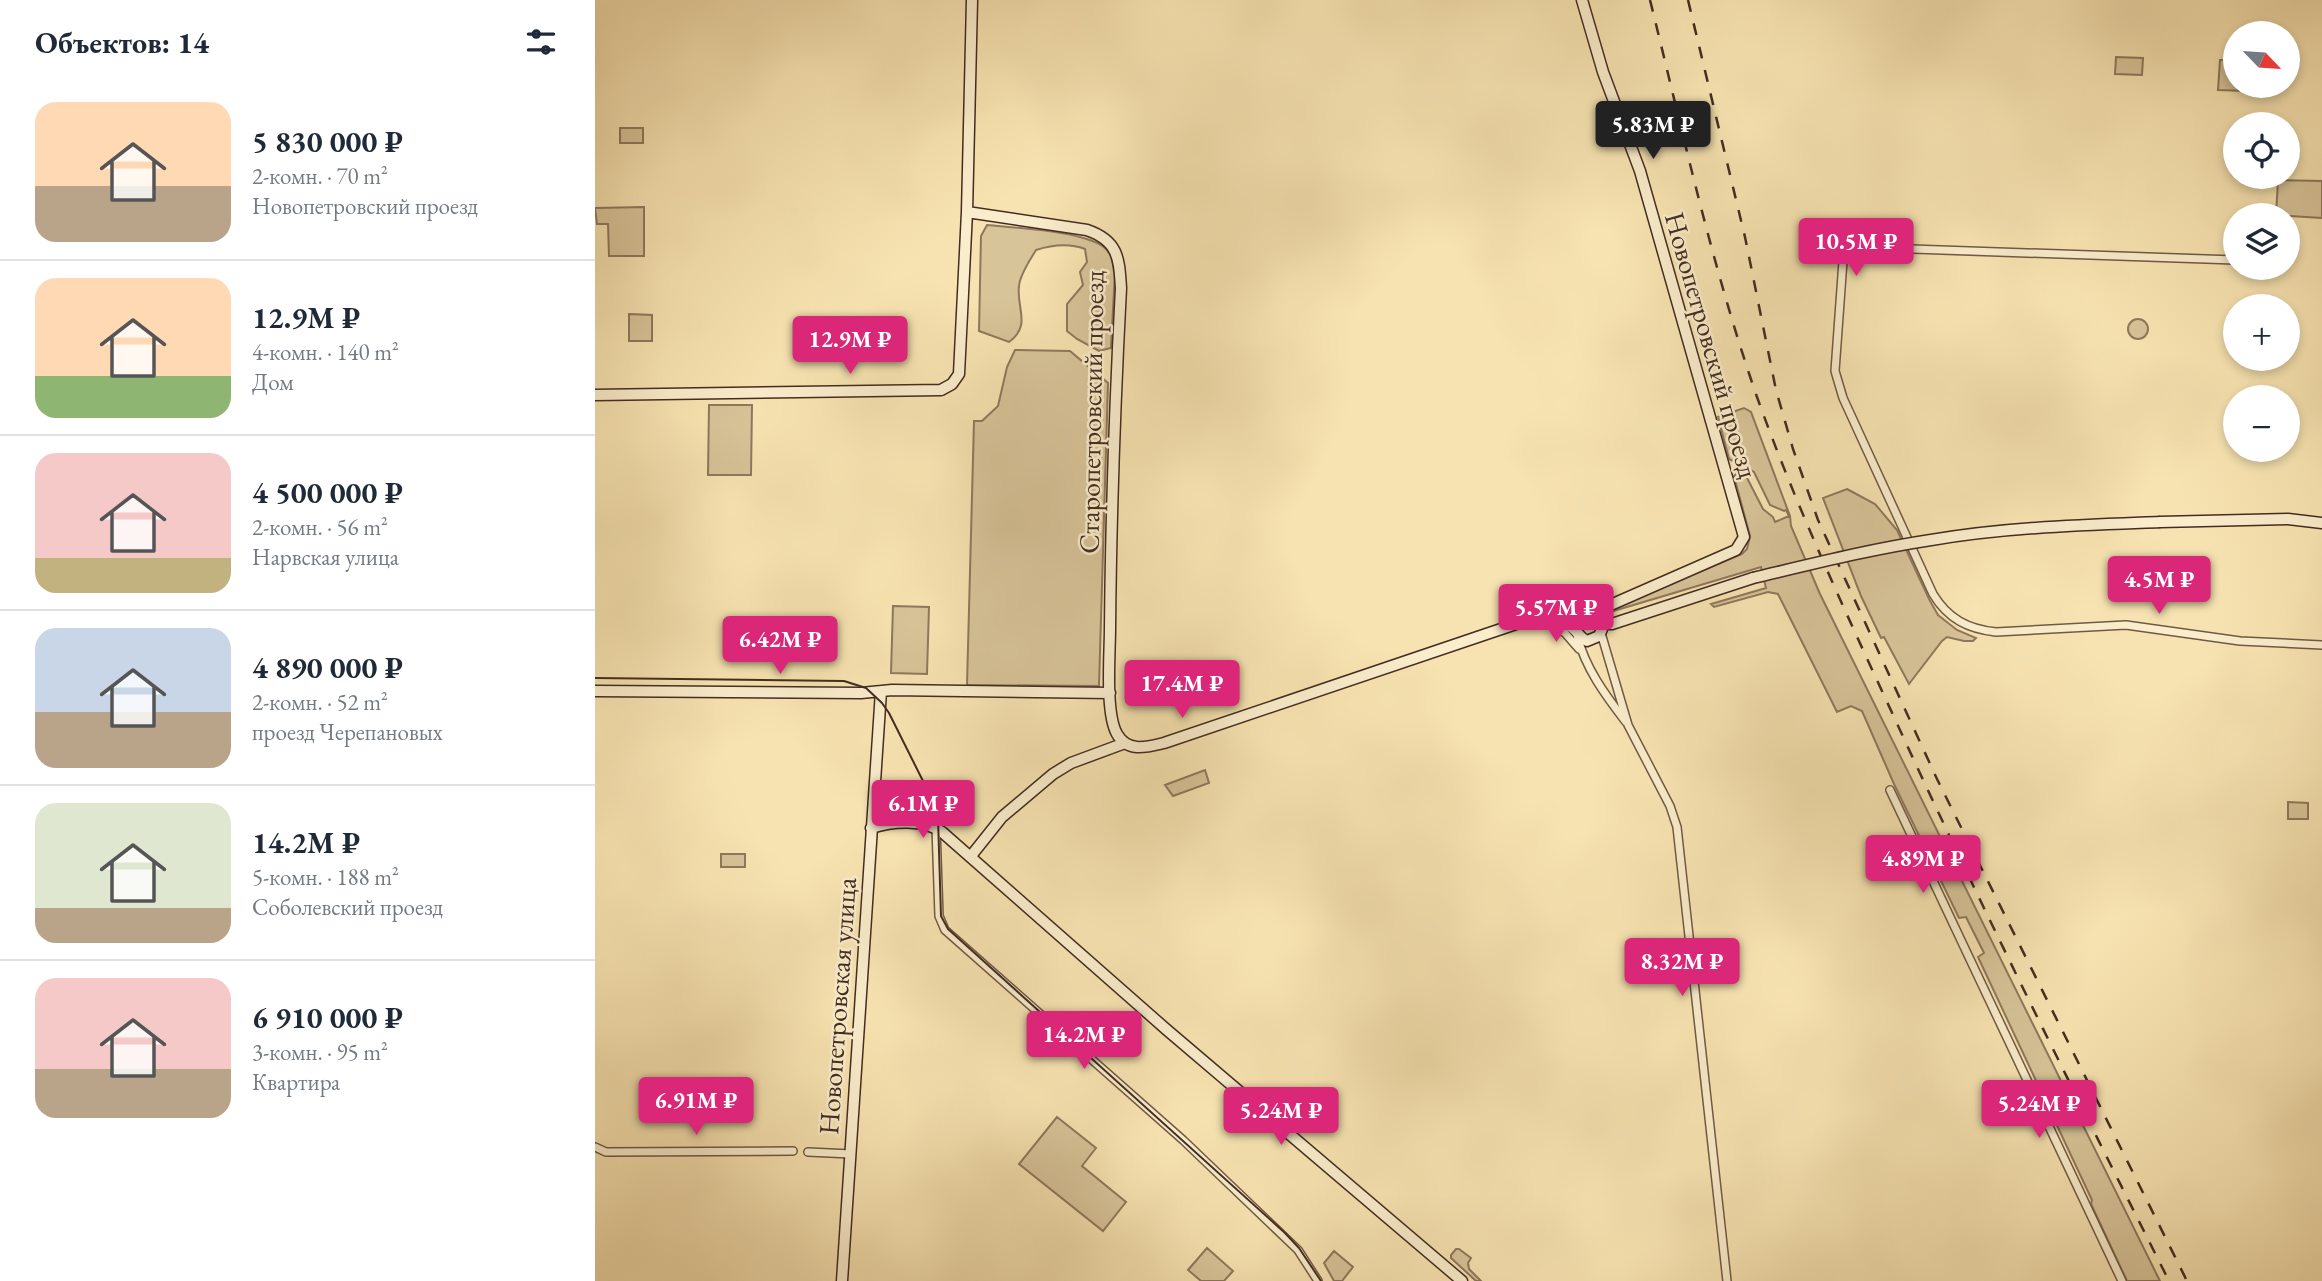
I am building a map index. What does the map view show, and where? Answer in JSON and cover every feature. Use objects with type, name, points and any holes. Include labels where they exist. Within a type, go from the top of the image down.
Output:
[{"type":"street","points":[[595,394],[941,390],[952,384],[959,374],[967,212],[972,0]]},
{"type":"street","name":"Новопетровский проезд","points":[[1583,0],[1603,72],[1640,171],[1744,537],[1736,550],[1590,614]]},
{"type":"street","name":"Старопетровский проезд","points":[[967,212],[1087,230],[1099,234],[1115,249],[1121,288],[1110,581],[1110,693],[1113,722],[1116,732],[1125,743]]},
{"type":"street","points":[[2223,260],[1854,247],[1846,251],[1843,261],[1835,371],[1843,398],[1918,562],[1941,607],[1960,623],[1983,631],[1996,632],[2126,625],[2240,641],[2322,645]]},
{"type":"street","points":[[1557,622],[1587,641],[1595,639],[1602,629],[1612,624],[1753,578],[1841,557],[1931,540],[2060,526],[2288,519],[2322,523]]},
{"type":"street","points":[[971,856],[1002,817],[1053,774],[1071,763],[1125,743],[1137,748],[1164,743],[1515,624],[1542,620],[1557,622],[1590,614],[1598,617],[1628,725]]},
{"type":"street","points":[[1579,618],[1576,632],[1581,652]]},
{"type":"street","points":[[1542,620],[1565,633],[1581,652],[1601,688],[1628,725],[1670,806],[1677,827],[1727,1281]]},
{"type":"street","points":[[595,691],[1110,693]]},
{"type":"street","name":"Новопетровская улица","points":[[842,1281],[881,691]]},
{"type":"street","points":[[1890,790],[2122,1281]]},
{"type":"street","points":[[871,828],[883,824],[916,823],[936,828],[1167,1030],[1462,1281]]},
{"type":"street","points":[[936,828],[939,916],[945,930],[1183,1140],[1298,1250],[1318,1281]]},
{"type":"street","points":[[595,1147],[606,1152],[793,1151]]},
{"type":"street","points":[[808,1152],[851,1154]]},
{"type":"shaded area","points":[[2116,57],[2143,58],[2142,75],[2115,74]]},
{"type":"shaded area","points":[[2220,60],[2223,60],[2223,90],[2218,90]]},
{"type":"shaded area","points":[[620,128],[643,128],[643,143],[620,143]]},
{"type":"shaded area","points":[[2300,180],[2322,181],[2322,218],[2300,217],[2300,203],[2277,203],[2277,189],[2300,189]]},
{"type":"shaded area","points":[[644,207],[644,256],[609,256],[608,224],[597,224],[595,208]]},
{"type":"shaded area","points":[[987,225],[1085,238],[1107,250],[1115,271],[1111,348],[1099,351],[1067,331],[1067,304],[1083,285],[1080,272],[1087,262],[1085,249],[1067,245],[1036,250],[1026,267],[1020,281],[1021,323],[1016,336],[1009,342],[979,331],[981,236]]},
{"type":"shaded area","points":[[629,314],[652,315],[652,341],[629,341]]},
{"type":"shaded area","points":[[2138,319],[2145,322],[2148,329],[2145,336],[2138,339],[2131,336],[2128,329],[2131,322]]},
{"type":"shaded area","points":[[1015,350],[1070,351],[1108,383],[1099,686],[967,685],[974,421],[982,421],[998,406],[1007,367]]},
{"type":"shaded area","points":[[709,405],[752,405],[751,475],[708,475]]},
{"type":"shaded area","points":[[1744,408],[1751,412],[1790,516],[1791,526],[1820,594],[2160,1281],[2127,1281],[1978,957],[1984,953],[1966,917],[1959,918],[1862,711],[1851,706],[1837,712],[1778,594],[1768,592],[1714,607],[1711,604],[1766,588],[1761,567],[1610,612],[1609,610],[1742,554],[1747,549],[1750,536],[1734,476],[1736,474],[1746,476],[1763,509],[1775,522],[1789,516],[1786,510],[1770,505],[1754,472],[1729,459],[1718,417]]},
{"type":"shaded area","points":[[1847,489],[1875,504],[1897,530],[1938,615],[1957,630],[1976,638],[1973,641],[1964,641],[1947,637],[1909,684],[1884,637],[1881,638],[1861,596],[1823,498]]},
{"type":"shaded area","points":[[893,606],[929,607],[927,674],[891,673]]},
{"type":"shaded area","points":[[1205,770],[1209,783],[1173,796],[1165,785]]},
{"type":"shaded area","points":[[2288,802],[2308,803],[2308,819],[2288,819]]},
{"type":"shaded area","points":[[721,854],[745,854],[745,867],[721,867]]},
{"type":"shaded area","points":[[1057,1117],[1096,1148],[1082,1166],[1126,1202],[1103,1231],[1019,1164]]},
{"type":"shaded area","points":[[1207,1248],[1233,1271],[1224,1281],[1201,1281],[1188,1270]]},
{"type":"shaded area","points":[[1456,1249],[1471,1258],[1469,1269],[1481,1281],[1476,1281],[1451,1258]]},
{"type":"shaded area","points":[[1334,1251],[1353,1267],[1342,1281],[1334,1281],[1324,1263]]},
{"type":"tram line","points":[[595,678],[844,681],[866,688],[889,713],[936,807],[941,916],[948,929],[1285,1233],[1299,1248],[1321,1281]]},
{"type":"railway","points":[[1650,0],[1726,299],[1757,397],[1788,478],[1839,598],[1960,859],[2169,1281]]},
{"type":"railway","points":[[1688,0],[1745,237],[1776,390],[1818,520],[1937,779],[2187,1281]]}]
